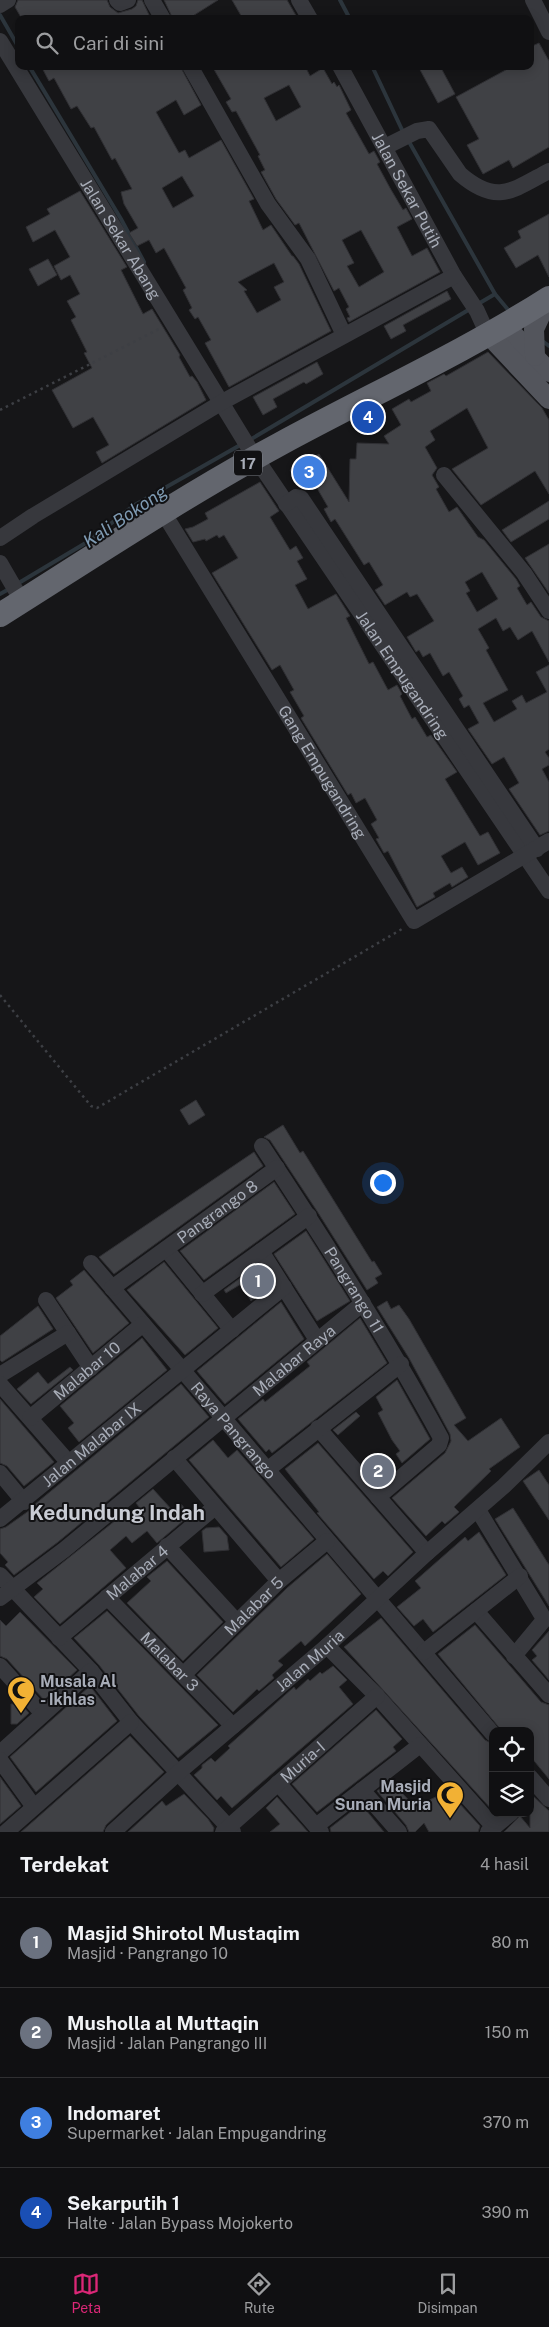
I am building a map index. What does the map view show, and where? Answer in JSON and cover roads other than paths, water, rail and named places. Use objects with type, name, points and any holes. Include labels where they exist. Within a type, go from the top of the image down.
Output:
[{"type":"highway","name":"17","points":[[0,615],[16,591],[163,512],[249,448],[460,350],[512,324],[549,299]]},
{"type":"main road","points":[[512,324],[549,372]]},
{"type":"main road","points":[[512,324],[534,352]]},
{"type":"main road","points":[[512,324],[549,399]]},
{"type":"street","points":[[0,5],[8,0]]},
{"type":"street","points":[[116,0],[120,3],[128,0]]},
{"type":"street","points":[[152,0],[161,15]]},
{"type":"street","points":[[299,0],[308,15]]},
{"type":"street","points":[[533,0],[549,32]]},
{"type":"street","name":"Jalan Sekar Abang","points":[[0,41],[15,66]]},
{"type":"street","name":"Jalan Sekar Abang","points":[[18,70],[172,322],[225,401],[249,448]]},
{"type":"street","points":[[192,70],[268,204],[308,259],[344,335]]},
{"type":"street","name":"Jalan Sekar Putih","points":[[342,70],[454,276],[475,308],[512,324]]},
{"type":"street","points":[[385,147],[417,131],[430,130],[460,174],[466,179],[496,193],[510,192],[549,171]]},
{"type":"street","points":[[0,538],[33,516],[225,401],[454,276]]},
{"type":"street","name":"Jalan Empugandring","points":[[249,448],[291,501],[329,554],[536,850]]},
{"type":"street","points":[[444,475],[524,573],[549,610]]},
{"type":"street","name":"Gang Empugandring","points":[[163,512],[414,921],[536,850]]},
{"type":"street","points":[[0,563],[16,591]]},
{"type":"street","points":[[536,850],[549,891]]},
{"type":"street","points":[[202,1294],[309,1216],[262,1146]]},
{"type":"street","name":"Pangrango 8","points":[[112,1288],[277,1168]]},
{"type":"street","name":"Pangrango 11","points":[[309,1216],[401,1364],[441,1438],[439,1445],[378,1497]]},
{"type":"street","points":[[166,1249],[232,1330]]},
{"type":"street","points":[[261,1251],[317,1340]]},
{"type":"street","name":"Raya Pangrango","points":[[91,1263],[489,1729]]},
{"type":"street","name":"Jalan Malabar IX","points":[[0,1519],[24,1502],[284,1287]]},
{"type":"street","points":[[46,1300],[91,1368]]},
{"type":"street","name":"Malabar Raya","points":[[6,1593],[64,1550],[363,1303]]},
{"type":"street","name":"Malabar 10","points":[[30,1418],[143,1324]]},
{"type":"street","points":[[0,1375],[68,1333]]},
{"type":"street","points":[[267,1470],[401,1364]]},
{"type":"street","points":[[0,1384],[69,1463]]},
{"type":"street","points":[[318,1428],[427,1553]]},
{"type":"street","name":"Jalan Muria","points":[[113,1832],[179,1772],[327,1646],[427,1553],[478,1510],[549,1442]]},
{"type":"street","points":[[174,1458],[279,1581]]},
{"type":"street","points":[[0,1472],[24,1502]]},
{"type":"street","name":"Malabar 4","points":[[59,1638],[167,1546],[215,1508]]},
{"type":"street","points":[[478,1510],[520,1576],[543,1617],[543,1621],[514,1656]]},
{"type":"street","name":"Malabar 5","points":[[183,1675],[236,1621],[279,1581],[327,1541]]},
{"type":"street","points":[[167,1546],[236,1621]]},
{"type":"street","points":[[0,1575],[6,1593],[59,1638],[91,1671],[131,1722],[179,1772],[228,1830]]},
{"type":"street","points":[[424,1652],[520,1576]]},
{"type":"street","name":"Malabar 3","points":[[108,1597],[233,1726]]},
{"type":"street","points":[[476,1611],[549,1695]]},
{"type":"street","points":[[327,1646],[377,1696],[491,1829],[506,1817]]},
{"type":"street","points":[[0,1753],[91,1671]]},
{"type":"street","points":[[2,1673],[43,1714]]},
{"type":"street","name":"Muria-I","points":[[228,1830],[278,1783],[377,1696]]},
{"type":"street","points":[[6,1832],[131,1722]]},
{"type":"street","points":[[278,1783],[318,1829],[362,1790],[420,1745]]},
{"type":"street","points":[[0,1760],[34,1806]]},
{"type":"street","points":[[362,1790],[399,1832]]},
{"type":"waterway","points":[[340,0],[348,15]]},
{"type":"waterway","points":[[0,15],[15,41]]},
{"type":"waterway","points":[[31,70],[121,219],[144,262]]},
{"type":"waterway","points":[[374,70],[404,134]]},
{"type":"waterway","points":[[408,140],[495,294],[510,312]]},
{"type":"waterway","points":[[478,304],[495,294]]},
{"type":"waterway","points":[[248,441],[470,309]]},
{"type":"waterway","points":[[541,340],[549,346]]},
{"type":"waterway","name":"Kali Bokong","points":[[17,584],[89,541],[133,506],[242,444]]},
{"type":"waterway","name":"Kali Bokong","points":[[0,594],[11,588]]},
{"type":"place","name":"Sekarputih 1","points":[[368,417]]},
{"type":"place","name":"Indomaret","points":[[309,472]]},
{"type":"place","name":"Masjid Shirotol Mustaqim","points":[[258,1281]]},
{"type":"place","name":"Musholla al Muttaqin","points":[[378,1471]]},
{"type":"place","name":"Musala Al - Ikhlas","points":[[21,1714]]},
{"type":"place","name":"Masjid Sunan Muria","points":[[450,1819]]},
{"type":"district","name":"Kedundung Indah","points":[[117,1512]]}]
